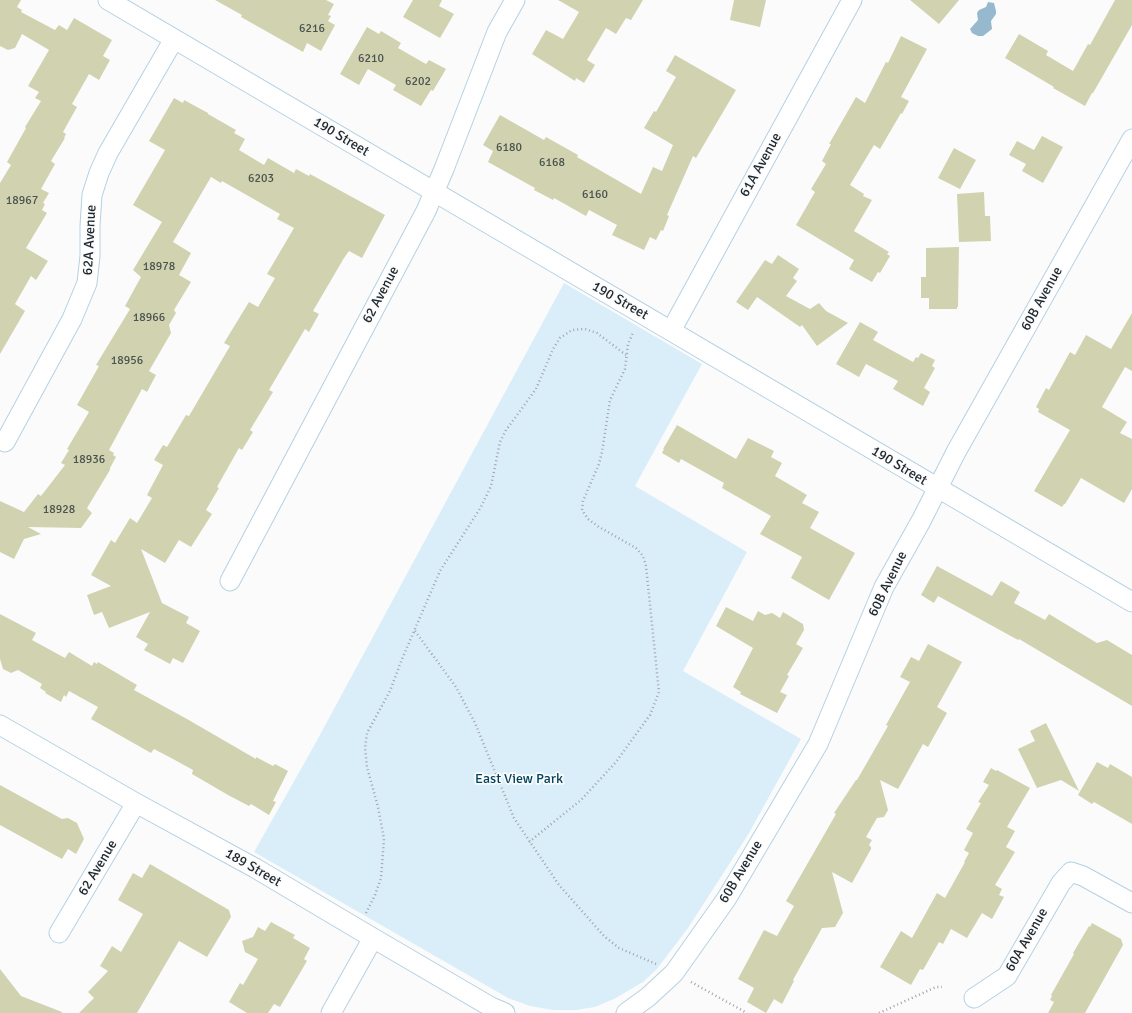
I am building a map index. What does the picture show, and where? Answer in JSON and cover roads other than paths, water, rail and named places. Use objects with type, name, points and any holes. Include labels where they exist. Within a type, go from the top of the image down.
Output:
[{"type":"street","name":"190 Street","points":[[108,0],[1132,602]]},
{"type":"street","name":"62 Avenue","points":[[230,581],[426,211],[497,32],[515,0]]},
{"type":"street","name":"61A Avenue","points":[[671,331],[852,0]]},
{"type":"street","name":"62A Avenue","points":[[5,442],[72,319],[87,283],[90,256],[92,195],[99,173],[108,153],[174,38]]},
{"type":"street","name":"60B Avenue","points":[[626,1013],[648,997],[674,973],[727,898],[818,744],[884,587],[921,520],[953,457],[1132,139]]},
{"type":"street","name":"189 Street","points":[[0,725],[136,803],[255,868],[491,1007],[505,1013]]},
{"type":"street","name":"62 Avenue","points":[[59,933],[136,803]]},
{"type":"street","name":"60A Avenue","points":[[974,998],[1007,976],[1061,883],[1071,872],[1083,876],[1132,903]]},
{"type":"street","points":[[331,1013],[373,938]]},
{"type":"water","points":[[988,2],[994,3],[996,11],[996,14],[991,21],[992,29],[983,36],[978,36],[972,33],[970,29],[978,20],[977,13],[979,10],[986,7]]},
{"type":"park label","name":"East View Park","points":[[519,779]]}]
